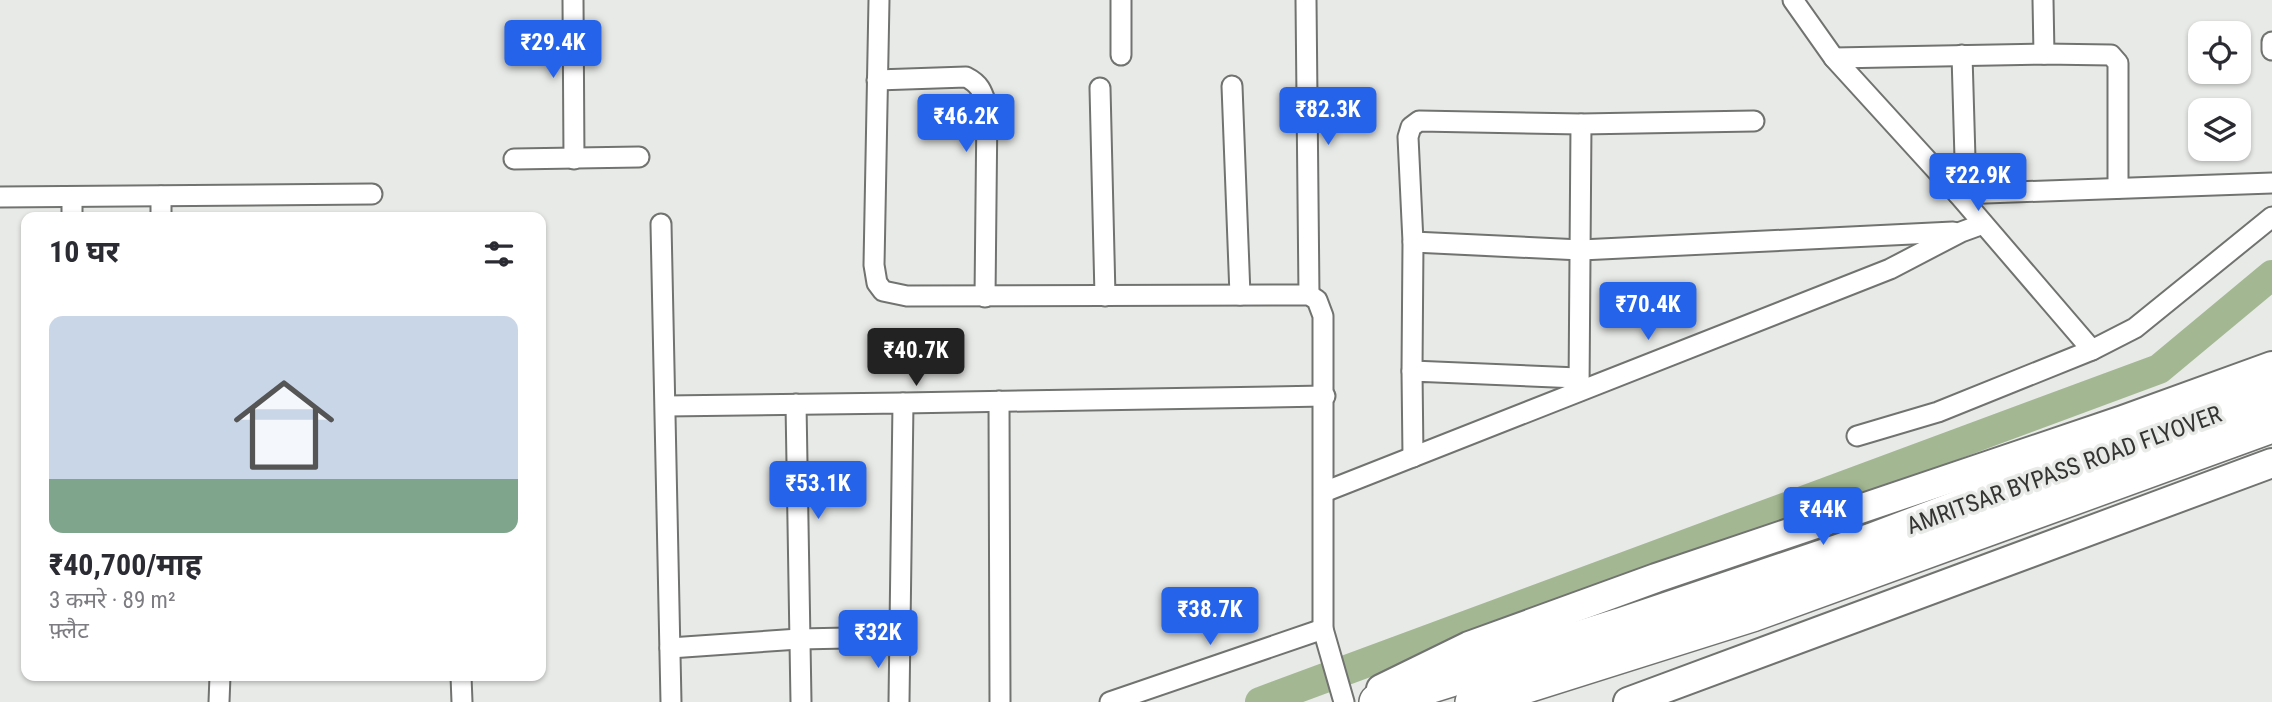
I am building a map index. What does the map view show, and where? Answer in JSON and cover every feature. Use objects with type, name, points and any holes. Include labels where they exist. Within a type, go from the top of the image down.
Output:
[{"type":"highway","name":"AMRITSAR BYPASS ROAD FLYOVER","points":[[1377,702],[1860,545],[2121,447],[2272,394]]},
{"type":"highway","name":"AMRITSAR BYPASS ROAD FLYOVER","points":[[1473,702],[1752,614],[2272,425]]},
{"type":"street","points":[[573,0],[574,159]]},
{"type":"street","points":[[878,0],[874,265],[877,283],[883,291],[894,295],[985,297],[1309,295],[1317,300],[1323,316],[1325,396],[1323,629],[1344,702]]},
{"type":"street","points":[[1121,55],[1122,0]]},
{"type":"street","points":[[1306,0],[1309,295]]},
{"type":"street","points":[[1793,0],[1834,58],[1962,194],[1983,224],[2092,349]]},
{"type":"street","points":[[2043,0],[2044,54]]},
{"type":"street","points":[[2272,42],[2272,50]]},
{"type":"street","points":[[1834,58],[2108,54],[2118,63],[2118,188]]},
{"type":"street","points":[[1962,55],[1962,194]]},
{"type":"street","points":[[877,80],[966,77],[977,82],[982,91],[986,106],[985,297]]},
{"type":"street","points":[[1232,86],[1240,295]]},
{"type":"street","points":[[1100,88],[1105,296]]},
{"type":"street","points":[[1413,457],[1413,242],[1408,137],[1415,123],[1754,121]]},
{"type":"street","points":[[1578,385],[1581,124]]},
{"type":"street","points":[[514,159],[639,157]]},
{"type":"street","points":[[1962,194],[2272,183]]},
{"type":"street","points":[[0,197],[372,194]]},
{"type":"street","points":[[161,196],[161,212]]},
{"type":"street","points":[[72,197],[72,212]]},
{"type":"street","points":[[1857,436],[1938,412],[2092,349],[2135,328],[2272,217]]},
{"type":"street","points":[[661,224],[671,702]]},
{"type":"street","points":[[1324,492],[1413,457],[1578,385],[1890,269],[1961,232],[1983,224]]},
{"type":"street","points":[[1413,242],[1581,250],[1961,232]]},
{"type":"street","points":[[1361,702],[1395,681],[1469,646],[1669,573],[2123,420],[2272,366]]},
{"type":"street","points":[[1412,371],[1578,385]]},
{"type":"street","points":[[666,406],[1325,396]]},
{"type":"street","points":[[999,401],[1000,702]]},
{"type":"street","points":[[899,702],[902,403]]},
{"type":"street","points":[[796,404],[801,702]]},
{"type":"street","points":[[1628,702],[2272,463]]},
{"type":"street","points":[[1110,702],[1323,629]]},
{"type":"street","points":[[670,648],[799,639],[898,637]]},
{"type":"street","points":[[219,702],[220,681]]},
{"type":"street","points":[[461,681],[462,702]]},
{"type":"waterway","points":[[1260,702],[2159,369],[2272,275]]}]
